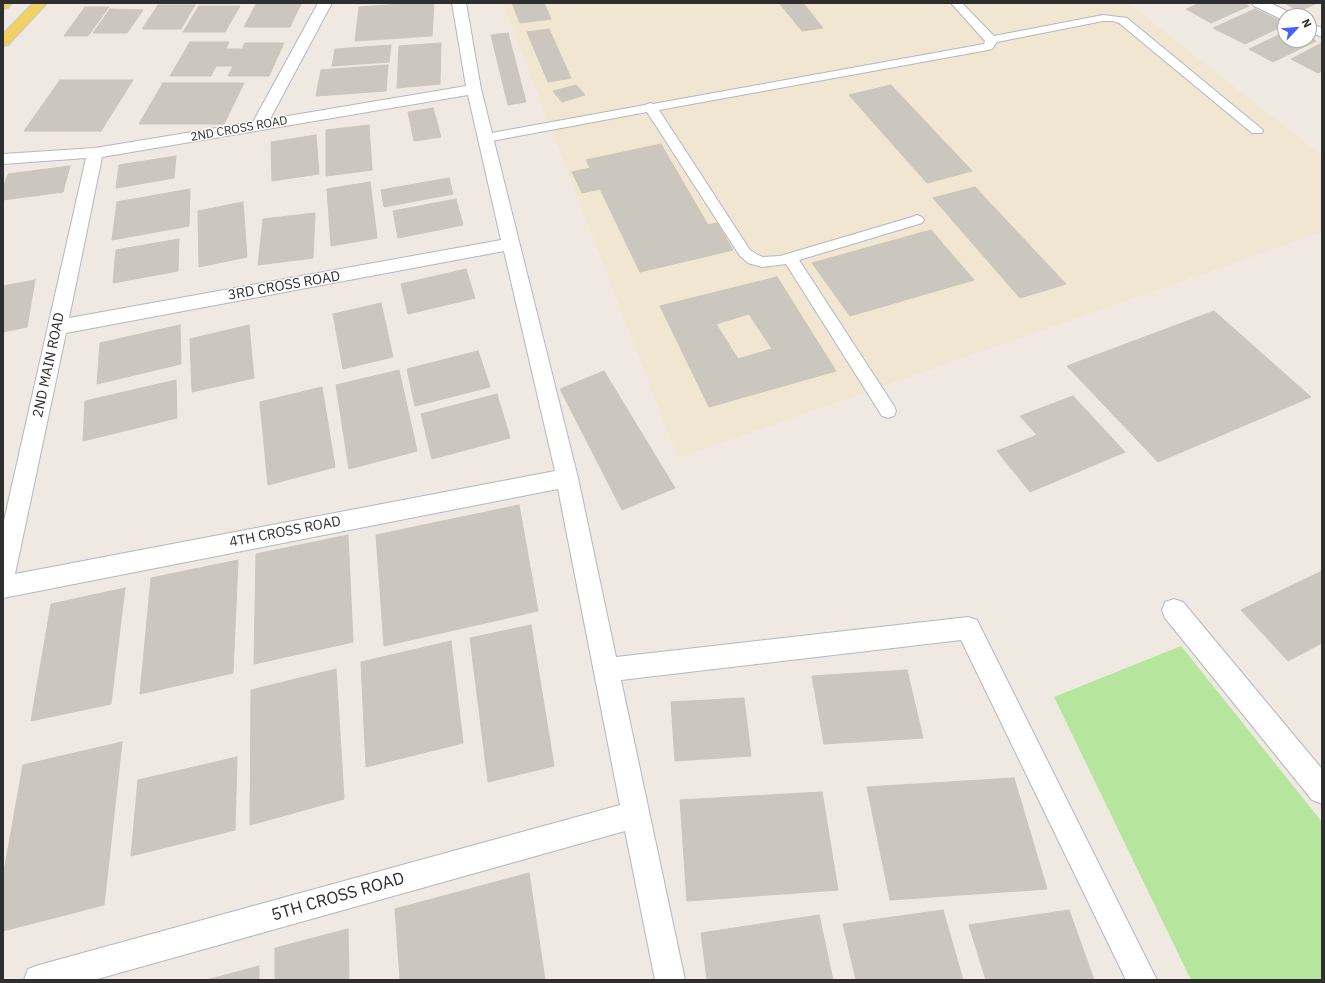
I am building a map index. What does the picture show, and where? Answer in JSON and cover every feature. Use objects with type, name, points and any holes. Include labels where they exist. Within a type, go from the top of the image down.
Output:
[{"type":"main road","points":[[3,42],[40,3]]},
{"type":"street","points":[[258,126],[325,3]]},
{"type":"street","points":[[459,3],[474,89],[567,478],[670,980]]},
{"type":"street","points":[[1259,3],[1277,12]]},
{"type":"street","name":"2ND CROSS ROAD","points":[[3,159],[95,153],[474,89]]},
{"type":"street","name":"2ND MAIN ROAD","points":[[3,577],[95,153]]},
{"type":"street","name":"3RD CROSS ROAD","points":[[58,327],[511,244]]},
{"type":"street","name":"4TH CROSS ROAD","points":[[3,587],[567,478]]},
{"type":"street","points":[[1174,610],[1322,790]]},
{"type":"street","points":[[607,670],[968,628],[1142,980]]},
{"type":"street","name":"5TH CROSS ROAD","points":[[38,980],[637,814]]},
{"type":"lane","points":[[956,3],[991,40]]},
{"type":"lane","points":[[991,40],[1103,18],[1123,20],[1257,130]]},
{"type":"lane","points":[[486,138],[650,107],[988,47],[991,44],[991,40]]},
{"type":"lane","points":[[650,107],[745,254],[753,259],[762,262],[780,261],[917,220]]},
{"type":"lane","points":[[790,258],[888,411]]},
{"type":"shaded area","points":[[503,3],[1128,3],[1322,156],[1322,232],[678,458]]},
{"type":"green space","points":[[1181,646],[1322,822],[1322,980],[1191,980],[1054,697]]},
{"type":"building","points":[[434,3],[432,36],[355,41],[359,7]]},
{"type":"building","points":[[512,3],[544,3],[551,19],[520,23]]},
{"type":"building","points":[[803,3],[823,28],[802,31],[780,4]]},
{"type":"building","points":[[1200,3],[1243,3],[1249,6],[1211,23],[1186,9]]},
{"type":"building","points":[[1284,3],[1317,3],[1306,8],[1294,8]]},
{"type":"building","points":[[256,4],[301,4],[290,27],[244,27]]},
{"type":"building","points":[[158,5],[195,5],[181,29],[142,29]]},
{"type":"building","points":[[199,6],[240,6],[225,32],[183,32]]},
{"type":"building","points":[[85,7],[109,7],[88,36],[64,36]]},
{"type":"building","points":[[110,9],[143,10],[127,33],[93,33]]},
{"type":"building","points":[[1255,9],[1277,19],[1277,29],[1245,44],[1213,28]]},
{"type":"building","points":[[549,29],[571,78],[548,82],[527,32]]},
{"type":"building","points":[[508,33],[526,102],[508,105],[491,35]]},
{"type":"building","points":[[1277,36],[1277,48],[1302,48],[1273,62],[1249,49]]},
{"type":"building","points":[[190,42],[229,42],[226,49],[242,49],[245,43],[284,43],[269,76],[228,76],[233,66],[216,66],[211,76],[170,76]]},
{"type":"building","points":[[441,43],[440,84],[397,88],[399,46]]},
{"type":"building","points":[[1322,43],[1322,71],[1318,73],[1291,59],[1312,48],[1317,48],[1317,46]]},
{"type":"building","points":[[391,45],[389,62],[332,66],[335,49]]},
{"type":"building","points":[[388,65],[386,91],[316,96],[321,70]]},
{"type":"building","points":[[60,80],[133,80],[101,131],[24,131]]},
{"type":"building","points":[[163,83],[244,83],[224,124],[139,124]]},
{"type":"building","points":[[576,85],[585,95],[562,102],[553,91]]},
{"type":"building","points":[[891,85],[972,171],[927,183],[849,95]]},
{"type":"building","points":[[433,108],[441,137],[414,141],[408,112]]},
{"type":"building","points":[[369,125],[372,170],[326,176],[326,130]]},
{"type":"building","points":[[316,135],[319,174],[272,181],[271,142]]},
{"type":"building","points":[[661,144],[708,225],[717,223],[733,250],[640,272],[600,189],[582,193],[572,172],[590,168],[586,160]]},
{"type":"building","points":[[176,156],[174,178],[116,188],[119,165]]},
{"type":"building","points":[[70,166],[63,192],[3,200],[3,188],[8,174]]},
{"type":"building","points":[[449,178],[453,194],[384,207],[381,190]]},
{"type":"building","points":[[370,182],[377,238],[331,246],[327,189]]},
{"type":"building","points":[[975,187],[1066,284],[1020,298],[933,198]]},
{"type":"building","points":[[190,189],[189,226],[112,240],[117,202]]},
{"type":"building","points":[[456,199],[463,225],[398,238],[393,211]]},
{"type":"building","points":[[243,202],[247,257],[199,267],[198,211]]},
{"type":"building","points":[[315,213],[313,258],[258,265],[263,219]]},
{"type":"building","points":[[931,230],[974,280],[850,316],[812,263]]},
{"type":"building","points":[[179,239],[178,271],[113,283],[116,250]]},
{"type":"building","points":[[466,269],[475,298],[408,314],[401,284]]},
{"type":"building","points":[[777,277],[836,371],[709,407],[660,306]],"holes":[[[749,314],[772,349],[738,359],[716,324]]]},
{"type":"building","points":[[35,280],[27,327],[3,332],[3,286]]},
{"type":"building","points":[[381,303],[393,357],[343,369],[333,314]]},
{"type":"building","points":[[1214,311],[1311,397],[1158,462],[1067,366]]},
{"type":"building","points":[[180,325],[181,364],[97,384],[100,343]]},
{"type":"building","points":[[249,325],[254,378],[192,392],[190,339]]},
{"type":"building","points":[[478,351],[490,387],[415,406],[407,369]]},
{"type":"building","points":[[399,370],[417,451],[349,469],[336,385]]},
{"type":"building","points":[[604,371],[675,488],[622,510],[560,389]]},
{"type":"building","points":[[176,380],[177,418],[83,441],[85,401]]},
{"type":"building","points":[[322,387],[335,467],[268,485],[260,402]]},
{"type":"building","points":[[497,394],[510,438],[432,459],[421,414]]},
{"type":"building","points":[[1073,396],[1125,452],[1030,492],[997,451],[1037,435],[1020,416]]},
{"type":"building","points":[[519,505],[538,611],[384,646],[376,535]]},
{"type":"building","points":[[348,535],[353,642],[254,664],[256,554]]},
{"type":"building","points":[[238,560],[233,673],[140,694],[151,578]]},
{"type":"building","points":[[1322,571],[1322,643],[1288,661],[1241,610]]},
{"type":"building","points":[[125,588],[111,704],[31,721],[51,604]]},
{"type":"building","points":[[531,625],[554,766],[488,782],[470,638]]},
{"type":"building","points":[[451,641],[463,743],[366,767],[361,662]]},
{"type":"building","points":[[336,669],[344,799],[250,825],[251,690]]},
{"type":"building","points":[[907,670],[923,738],[824,744],[812,676]]},
{"type":"building","points":[[744,698],[751,756],[675,761],[671,702]]},
{"type":"building","points":[[122,742],[104,905],[3,931],[3,877],[23,765]]},
{"type":"building","points":[[237,757],[235,830],[131,856],[138,780]]},
{"type":"building","points":[[1014,778],[1047,889],[890,900],[867,787]]},
{"type":"building","points":[[822,792],[838,890],[687,901],[680,800]]},
{"type":"building","points":[[529,873],[545,980],[400,980],[395,909]]},
{"type":"building","points":[[943,910],[963,980],[856,980],[843,924]]},
{"type":"building","points":[[1069,910],[1094,980],[986,980],[969,925]]},
{"type":"building","points":[[819,915],[833,980],[707,980],[701,933]]},
{"type":"building","points":[[348,929],[349,980],[275,980],[275,948]]},
{"type":"building","points":[[259,966],[259,980],[207,980]]}]
